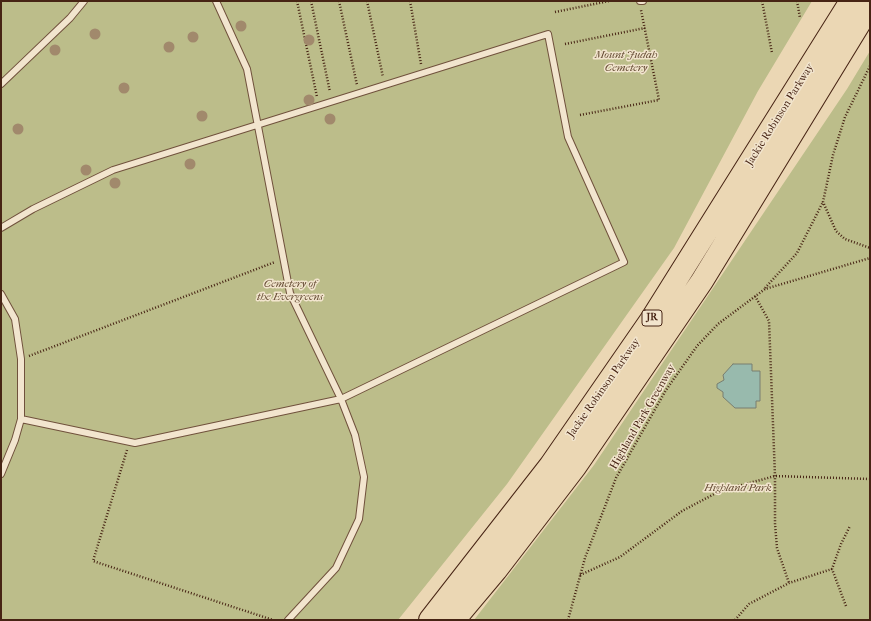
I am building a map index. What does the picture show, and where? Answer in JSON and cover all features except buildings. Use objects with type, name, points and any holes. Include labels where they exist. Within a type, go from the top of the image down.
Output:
[{"type":"highway","name":"Jackie Robinson Parkway","points":[[430,620],[550,466],[651,320],[851,1]]},
{"type":"highway","name":"Jackie Robinson Parkway","points":[[454,620],[496,570],[574,467],[702,281],[870,6]]},
{"type":"lane","points":[[1,84],[70,18],[84,1]]},
{"type":"lane","points":[[216,1],[247,69],[290,292],[341,399],[355,435],[364,477],[359,519],[336,568],[288,620]]},
{"type":"lane","points":[[1,228],[33,209],[113,170],[548,34],[568,137],[624,262],[341,399],[135,443],[20,419]]},
{"type":"lane","points":[[1,294],[15,319],[21,359],[20,419],[15,440],[1,474]]},
{"type":"path","points":[[297,1],[318,106]]},
{"type":"path","points":[[311,1],[332,102]]},
{"type":"path","points":[[339,1],[358,94]]},
{"type":"path","points":[[367,1],[385,85]]},
{"type":"path","points":[[410,1],[423,73]]},
{"type":"path","points":[[555,12],[609,1]]},
{"type":"path","points":[[580,115],[659,100],[641,1]]},
{"type":"path","points":[[762,1],[772,53]]},
{"type":"path","points":[[797,1],[800,18]]},
{"type":"path","points":[[565,44],[645,28]]},
{"type":"path","points":[[765,289],[796,253],[823,202],[833,155],[845,117],[870,66]]},
{"type":"path","points":[[823,202],[836,231],[845,239],[870,248]]},
{"type":"path","name":"Highland Park Greenway","points":[[568,620],[580,575],[606,500],[616,478],[681,366],[713,329],[765,289],[870,258]]},
{"type":"path","points":[[21,359],[283,259]]},
{"type":"path","points":[[755,296],[769,321],[775,476],[775,524],[777,548],[790,583]]},
{"type":"path","points":[[129,442],[93,561],[273,620]]},
{"type":"path","points":[[580,575],[620,556],[682,511],[720,491],[775,476],[870,479]]},
{"type":"path","points":[[846,606],[832,569],[841,544],[850,526]]},
{"type":"path","points":[[735,620],[749,604],[790,583],[832,569]]},
{"type":"green space","name":"Cemetery of the Evergreens","points":[[1,1],[812,1],[758,91],[674,248],[507,484],[398,620],[1,620]]},
{"type":"green space","name":"Highland Park","points":[[870,51],[870,620],[474,620],[594,465],[847,89]]},
{"type":"shaded area","points":[[733,364],[752,364],[752,371],[760,371],[760,401],[756,401],[756,408],[735,408],[723,397],[723,392],[717,388],[717,384],[724,380],[723,375]]},
{"type":"park label","name":"Mount Judah Cemetery","points":[[626,61]]}]
